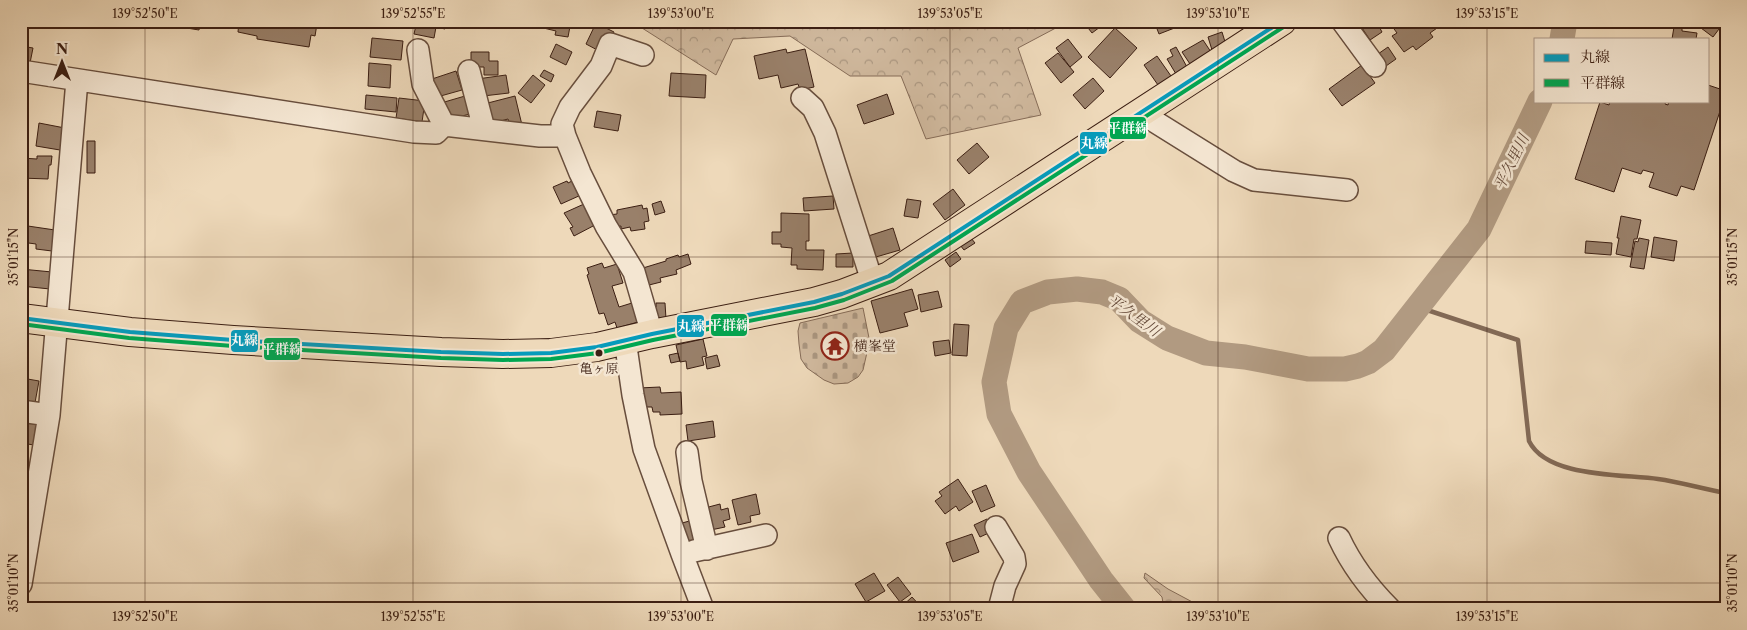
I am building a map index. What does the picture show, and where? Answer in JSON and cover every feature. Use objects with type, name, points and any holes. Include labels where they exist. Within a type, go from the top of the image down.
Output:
[{"type":"main road","points":[[21,318],[130,332],[214,338],[457,352],[551,353],[582,350],[814,302],[873,284],[889,276],[1282,21]]},
{"type":"street","points":[[1342,21],[1375,66]]},
{"type":"street","points":[[643,55],[610,44],[601,66],[570,107],[562,124],[565,136],[606,226],[634,272],[652,334]]},
{"type":"street","points":[[418,50],[423,84],[444,125]]},
{"type":"street","points":[[21,71],[414,132],[436,133],[444,125]]},
{"type":"street","points":[[469,71],[484,129]]},
{"type":"street","points":[[21,584],[29,488],[49,415],[77,80]]},
{"type":"street","points":[[802,98],[813,108],[825,134],[873,284]]},
{"type":"street","points":[[1140,113],[1234,171],[1254,180],[1347,190]]},
{"type":"street","points":[[444,125],[540,136],[565,136]]},
{"type":"street","points":[[625,340],[633,395],[644,449],[703,609]]},
{"type":"street","points":[[21,411],[49,415]]},
{"type":"street","points":[[687,452],[691,481],[708,549]]},
{"type":"street","points":[[996,526],[1014,557],[1015,564],[1005,586],[999,609]]},
{"type":"street","points":[[682,554],[766,535]]},
{"type":"street","points":[[1339,538],[1349,559],[1364,581],[1390,609]]},
{"type":"green space","points":[[631,21],[1069,21],[1018,48],[1041,115],[926,139],[901,76],[850,76],[790,36],[733,39],[716,75]]},
{"type":"green space","points":[[863,308],[869,338],[863,370],[858,377],[848,383],[834,384],[824,380],[807,368],[801,359],[798,331],[800,323]]},
{"type":"green space","points":[[1145,573],[1168,589],[1198,605],[1198,609],[1164,609],[1162,597],[1144,578]]},
{"type":"building","points":[[156,21],[201,21],[199,30],[156,23]]},
{"type":"building","points":[[239,21],[300,21],[317,24],[315,36],[311,35],[309,47],[257,39],[257,36],[238,32]]},
{"type":"building","points":[[417,21],[447,21],[445,29],[436,27],[434,38],[414,34]]},
{"type":"building","points":[[531,21],[571,21],[568,37],[555,35],[556,31],[531,25]]},
{"type":"building","points":[[1090,21],[1108,21],[1092,33],[1085,24]]},
{"type":"building","points":[[1154,21],[1190,21],[1190,22],[1159,34]]},
{"type":"building","points":[[1376,21],[1382,32],[1370,40],[1358,22]]},
{"type":"building","points":[[1390,21],[1399,21],[1404,28],[1413,21],[1447,21],[1430,33],[1433,37],[1416,50],[1413,46],[1404,52],[1392,36],[1397,33]]},
{"type":"building","points":[[1706,21],[1725,21],[1713,37],[1701,28]]},
{"type":"building","points":[[596,23],[614,32],[603,53],[586,44]]},
{"type":"building","points":[[1674,27],[1682,28],[1682,31],[1697,33],[1696,38],[1672,38]]},
{"type":"building","points":[[1115,28],[1137,48],[1110,78],[1088,57]]},
{"type":"building","points":[[1222,32],[1226,45],[1212,50],[1208,37]]},
{"type":"building","points":[[372,38],[403,41],[401,60],[370,57]]},
{"type":"building","points":[[1068,39],[1082,57],[1070,67],[1056,48]]},
{"type":"building","points":[[1203,40],[1211,52],[1190,64],[1182,52]]},
{"type":"building","points":[[556,44],[572,52],[566,65],[550,57]]},
{"type":"building","points":[[21,46],[33,48],[30,63],[21,62]]},
{"type":"building","points":[[1176,47],[1187,67],[1176,74],[1167,59],[1173,56],[1170,50]]},
{"type":"building","points":[[1388,47],[1396,59],[1386,66],[1378,54]]},
{"type":"building","points":[[786,49],[787,53],[805,49],[814,87],[800,90],[798,84],[781,88],[778,75],[759,79],[754,56]]},
{"type":"building","points":[[471,52],[489,52],[489,61],[498,61],[498,75],[484,75],[484,67],[471,67]]},
{"type":"building","points":[[1058,53],[1074,72],[1061,83],[1045,63]]},
{"type":"building","points":[[1157,56],[1171,76],[1158,85],[1144,65]]},
{"type":"building","points":[[369,63],[391,65],[390,88],[368,86]]},
{"type":"building","points":[[1362,65],[1375,83],[1342,106],[1329,89]]},
{"type":"building","points":[[544,70],[554,75],[551,82],[540,76]]},
{"type":"building","points":[[456,71],[462,90],[437,97],[432,79]]},
{"type":"building","points":[[671,73],[706,75],[705,98],[669,96]]},
{"type":"building","points":[[506,75],[509,93],[483,96],[477,79]]},
{"type":"building","points":[[533,75],[545,85],[531,103],[518,93]]},
{"type":"building","points":[[1093,78],[1104,91],[1085,109],[1073,95]]},
{"type":"building","points":[[1710,86],[1726,91],[1694,190],[1681,186],[1677,196],[1649,187],[1654,173],[1643,170],[1641,174],[1622,168],[1614,192],[1575,179],[1600,102],[1609,105],[1610,102],[1666,102],[1665,104],[1668,105],[1669,102],[1710,102]]},
{"type":"building","points":[[887,94],[894,114],[864,124],[857,105]]},
{"type":"building","points":[[366,95],[397,98],[396,112],[365,109]]},
{"type":"building","points":[[465,96],[470,114],[446,120],[441,103]]},
{"type":"building","points":[[515,96],[522,125],[511,127],[508,119],[489,124],[484,104]]},
{"type":"building","points":[[399,98],[425,101],[422,122],[396,118]]},
{"type":"building","points":[[597,111],[621,115],[618,131],[594,127]]},
{"type":"building","points":[[39,123],[70,129],[66,151],[36,146]]},
{"type":"building","points":[[87,141],[95,141],[95,173],[87,173]]},
{"type":"building","points":[[977,143],[989,157],[969,174],[957,160]]},
{"type":"building","points":[[37,156],[52,156],[48,179],[21,178],[21,158],[37,159]]},
{"type":"building","points":[[567,181],[568,183],[572,181],[573,184],[575,182],[581,195],[561,204],[553,187]]},
{"type":"building","points":[[953,189],[965,205],[945,220],[933,204]]},
{"type":"building","points":[[833,196],[834,209],[804,211],[803,198]]},
{"type":"building","points":[[907,199],[921,201],[918,218],[904,216]]},
{"type":"building","points":[[661,201],[665,212],[655,215],[652,204]]},
{"type":"building","points":[[584,204],[595,225],[574,236],[570,228],[573,227],[564,213]]},
{"type":"building","points":[[642,205],[643,209],[647,208],[649,221],[644,222],[645,229],[631,231],[630,227],[621,229],[621,226],[611,228],[609,215],[617,214],[617,210]]},
{"type":"building","points":[[781,213],[809,214],[809,241],[806,241],[806,250],[824,250],[823,270],[797,269],[797,265],[791,265],[792,248],[781,247],[781,244],[772,244],[772,232],[781,232]]},
{"type":"building","points":[[1621,216],[1641,220],[1637,239],[1634,239],[1631,257],[1616,254]]},
{"type":"building","points":[[21,225],[55,230],[52,251],[36,249],[36,244],[21,242]]},
{"type":"building","points":[[893,228],[900,250],[869,259],[862,238]]},
{"type":"building","points":[[1654,237],[1677,241],[1674,261],[1651,257]]},
{"type":"building","points":[[971,238],[975,243],[964,250],[960,245]]},
{"type":"building","points":[[1639,238],[1649,240],[1644,269],[1630,267],[1635,241],[1638,242]]},
{"type":"building","points":[[1586,241],[1612,243],[1611,255],[1585,253]]},
{"type":"building","points":[[956,252],[961,259],[950,267],[945,260]]},
{"type":"building","points":[[853,253],[853,267],[836,267],[836,254]]},
{"type":"building","points":[[688,254],[691,264],[676,270],[677,274],[660,278],[661,282],[649,285],[643,268],[678,255],[679,257]]},
{"type":"building","points":[[602,263],[604,268],[617,264],[623,283],[612,286],[619,307],[632,303],[638,322],[617,328],[615,322],[608,325],[604,313],[599,314],[587,275],[589,274],[587,268]]},
{"type":"building","points":[[21,269],[52,272],[50,289],[21,286]]},
{"type":"building","points":[[912,289],[918,309],[904,313],[908,326],[880,333],[871,301]]},
{"type":"building","points":[[938,291],[942,307],[921,312],[918,295]]},
{"type":"building","points":[[656,303],[665,303],[666,319],[657,320],[651,307],[656,307]]},
{"type":"building","points":[[954,324],[969,325],[967,356],[952,355]]},
{"type":"building","name":"横峯堂","points":[[840,338],[842,351],[830,354],[828,340]]},
{"type":"building","points":[[703,339],[707,356],[702,357],[704,365],[687,369],[686,361],[680,362],[676,345]]},
{"type":"building","points":[[949,340],[951,353],[935,356],[933,342]]},
{"type":"building","points":[[678,353],[680,361],[671,363],[669,355]]},
{"type":"building","points":[[717,355],[720,366],[707,369],[705,358]]},
{"type":"building","points":[[22,378],[39,381],[34,408],[21,405]]},
{"type":"building","points":[[660,387],[661,393],[681,392],[682,414],[660,415],[660,412],[653,412],[652,407],[642,407],[639,388]]},
{"type":"building","points":[[22,419],[38,422],[34,445],[21,443]]},
{"type":"building","points":[[713,421],[715,437],[688,441],[686,425]]},
{"type":"building","points":[[958,479],[973,502],[959,511],[956,506],[945,514],[935,501],[942,496],[939,492]]},
{"type":"building","points":[[986,485],[995,506],[981,512],[972,491]]},
{"type":"building","points":[[756,494],[760,514],[750,516],[751,522],[738,525],[732,500]]},
{"type":"building","points":[[720,504],[721,510],[728,508],[730,519],[723,521],[725,527],[706,531],[701,509]]},
{"type":"building","points":[[697,519],[702,538],[687,542],[682,523]]},
{"type":"building","points":[[987,519],[993,531],[980,537],[974,525]]},
{"type":"building","points":[[972,534],[979,552],[953,562],[946,543]]},
{"type":"building","points":[[874,573],[885,591],[866,602],[855,584]]},
{"type":"building","points":[[898,577],[911,594],[900,602],[887,585]]},
{"type":"building","points":[[912,597],[923,609],[899,609]]},
{"type":"waterway","name":"平久里川","points":[[1562,38],[1565,21]]},
{"type":"waterway","name":"平久里川","points":[[1124,609],[1101,580],[1029,472],[999,414],[994,382],[1006,328],[1022,302],[1048,292],[1077,289],[1102,292],[1119,299],[1140,321],[1167,338],[1206,353],[1245,357],[1308,369],[1345,369],[1358,366],[1368,362],[1384,350],[1479,229],[1540,102]]},
{"type":"waterway","points":[[1418,307],[1518,340],[1529,441],[1538,453],[1552,462],[1587,472],[1658,479],[1726,493]]},
{"type":"transit line","name":"丸線","points":[[21,318],[130,332],[233,340],[503,354],[551,353],[597,347],[652,334],[814,302],[842,294],[889,276],[1282,21]]},
{"type":"transit line","name":"平群線","points":[[21,324],[129,338],[233,346],[503,360],[551,359],[598,353],[653,340],[815,308],[844,300],[892,281],[1285,26]]},
{"type":"place","name":"横峯堂","points":[[835,346]]},
{"type":"place","name":"亀ヶ原","points":[[599,353]]}]
